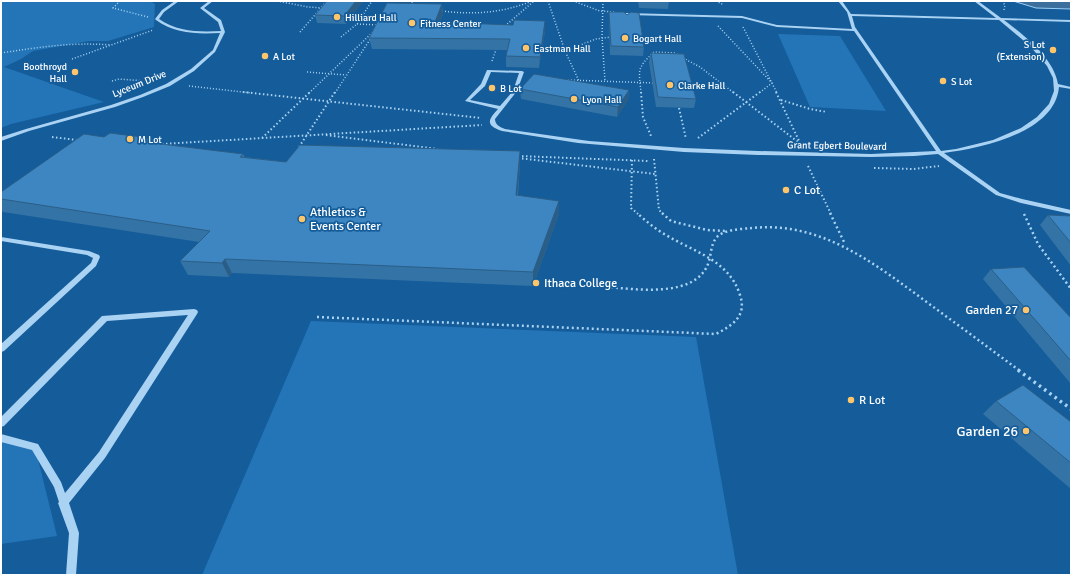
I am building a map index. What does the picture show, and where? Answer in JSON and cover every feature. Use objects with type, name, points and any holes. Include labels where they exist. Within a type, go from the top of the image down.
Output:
[{"type":"street","points":[[177,1],[163,11],[157,19],[163,27],[203,33],[223,32],[220,20],[202,8],[211,1]]},
{"type":"street","points":[[840,1],[850,15],[856,30],[938,152],[998,194],[1071,212]]},
{"type":"street","points":[[976,1],[1028,42],[1043,57],[1055,78],[1056,85],[1071,88]]},
{"type":"street","points":[[627,21],[626,14],[737,16],[777,26],[856,30]]},
{"type":"street","points":[[850,15],[1071,21]]},
{"type":"street","name":"Lyceum Drive","points":[[1,139],[46,124],[118,104],[167,84],[181,77],[215,50],[223,32]]},
{"type":"street","points":[[492,121],[515,92],[522,72],[489,71],[483,84],[467,101],[501,108]]},
{"type":"street","name":"Grant Egbert Boulevard","points":[[492,121],[498,128],[545,136],[612,145],[681,150],[888,155],[938,152],[976,147],[1001,139],[1021,130],[1038,119],[1048,108],[1054,99],[1056,85]]},
{"type":"street","points":[[1,239],[89,253],[97,257],[94,264],[1,349]]},
{"type":"street","points":[[1,423],[105,318],[194,312],[102,455],[63,502]]},
{"type":"street","points":[[1,438],[35,447],[58,485],[74,533],[71,575]]},
{"type":"path","points":[[72,59],[163,27],[155,20],[113,8],[120,1]]},
{"type":"path","points":[[277,1],[326,8]]},
{"type":"path","points":[[300,32],[327,1]]},
{"type":"path","points":[[341,37],[357,24],[372,1]]},
{"type":"path","points":[[409,1],[421,7]]},
{"type":"path","points":[[439,11],[470,14],[492,12],[510,9],[533,1]]},
{"type":"path","points":[[503,28],[533,1]]},
{"type":"path","points":[[548,1],[566,51],[581,86]]},
{"type":"path","points":[[573,1],[602,11],[626,14]]},
{"type":"path","points":[[603,1],[602,37],[605,81]]},
{"type":"path","points":[[708,16],[772,83]]},
{"type":"path","points":[[737,16],[772,83],[809,162],[808,167],[845,245]]},
{"type":"path","points":[[357,24],[380,25]]},
{"type":"path","points":[[261,138],[380,25]]},
{"type":"path","points":[[298,148],[380,25]]},
{"type":"path","points":[[566,51],[602,37],[612,37]]},
{"type":"path","points":[[489,71],[498,42]]},
{"type":"path","points":[[1,53],[64,44],[84,43],[111,45]]},
{"type":"path","points":[[675,53],[700,67],[800,144]]},
{"type":"path","points":[[307,72],[346,75]]},
{"type":"path","points":[[112,81],[120,79],[328,101],[492,121]]},
{"type":"path","points":[[564,80],[655,83]]},
{"type":"path","points":[[681,150],[772,83]]},
{"type":"path","points":[[780,100],[810,109],[827,112]]},
{"type":"path","points":[[679,108],[687,146]]},
{"type":"path","points":[[161,144],[492,121]]},
{"type":"path","points":[[317,134],[443,149]]},
{"type":"path","points":[[52,137],[83,141]]},
{"type":"path","points":[[514,158],[655,174]]},
{"type":"path","points":[[317,317],[716,334],[736,323],[744,307],[740,290],[727,269],[710,257],[655,229],[631,208],[632,160]]},
{"type":"path","points":[[1026,202],[1024,216],[1038,244],[1071,289]]},
{"type":"path","points":[[606,287],[665,289],[689,284],[705,273],[714,240],[726,231],[769,225],[792,228],[812,233],[845,245],[873,262],[1071,409]]},
{"type":"shaded area","points":[[1,1],[150,1],[155,4],[154,27],[108,41],[89,41],[33,51],[21,59],[4,67],[104,102],[11,124],[1,128]]},
{"type":"shaded area","points":[[1013,1],[1068,1],[1071,2],[1071,9],[1036,8]]},
{"type":"shaded area","points":[[778,34],[840,36],[886,111],[810,107]]},
{"type":"shaded area","points":[[311,321],[696,337],[738,575],[202,575]]},
{"type":"shaded area","points":[[1,439],[35,447],[57,536],[1,544]]},
{"type":"building","points":[[327,1],[356,1],[344,16],[315,15]]},
{"type":"building","points":[[387,3],[442,4],[435,22],[513,25],[514,20],[545,21],[540,57],[506,56],[510,39],[369,38]]},
{"type":"building","name":"Bogart Hall","points":[[609,12],[624,12],[627,15],[631,12],[639,13],[644,47],[611,46]]},
{"type":"building","name":"Clarke Hall","points":[[651,53],[684,54],[696,99],[658,97]]},
{"type":"building","points":[[534,74],[629,90],[618,107],[520,89]]},
{"type":"building","name":"Athletics & Events Center","points":[[110,133],[157,139],[153,143],[243,154],[240,157],[286,162],[300,145],[520,151],[516,195],[559,201],[533,272],[225,259],[222,263],[180,261],[210,231],[1,199],[1,192],[84,134],[104,137]]},
{"type":"building","points":[[1048,215],[1071,216],[1071,243]]},
{"type":"building","points":[[1024,267],[1071,318],[1071,361],[991,269]]},
{"type":"building","points":[[1023,385],[1071,422],[1071,463],[996,401]]},
{"type":"place","name":"Hilliard Hall","points":[[337,17]]},
{"type":"place","name":"Fitness Center","points":[[412,23]]},
{"type":"place","name":"Bogart Hall","points":[[625,38]]},
{"type":"place","name":"Eastman Hall","points":[[526,48]]},
{"type":"place","name":"S Lot (Extension)","points":[[1053,50]]},
{"type":"place","name":"A Lot","points":[[265,56]]},
{"type":"place","name":"Boothroyd Hall","points":[[75,72]]},
{"type":"place","name":"S Lot","points":[[943,81]]},
{"type":"place","name":"Clarke Hall","points":[[670,85]]},
{"type":"place","name":"B Lot","points":[[492,88]]},
{"type":"place","name":"Lyon Hall","points":[[574,99]]},
{"type":"place","name":"M Lot","points":[[130,139]]},
{"type":"place","name":"C Lot","points":[[786,190]]},
{"type":"place","name":"Athletics & Events Center","points":[[302,219]]},
{"type":"place","name":"Ithaca College","points":[[536,283]]},
{"type":"place","name":"Garden 27","points":[[1026,310]]},
{"type":"place","name":"R Lot","points":[[851,400]]},
{"type":"place","name":"Garden 26","points":[[1026,431]]}]
